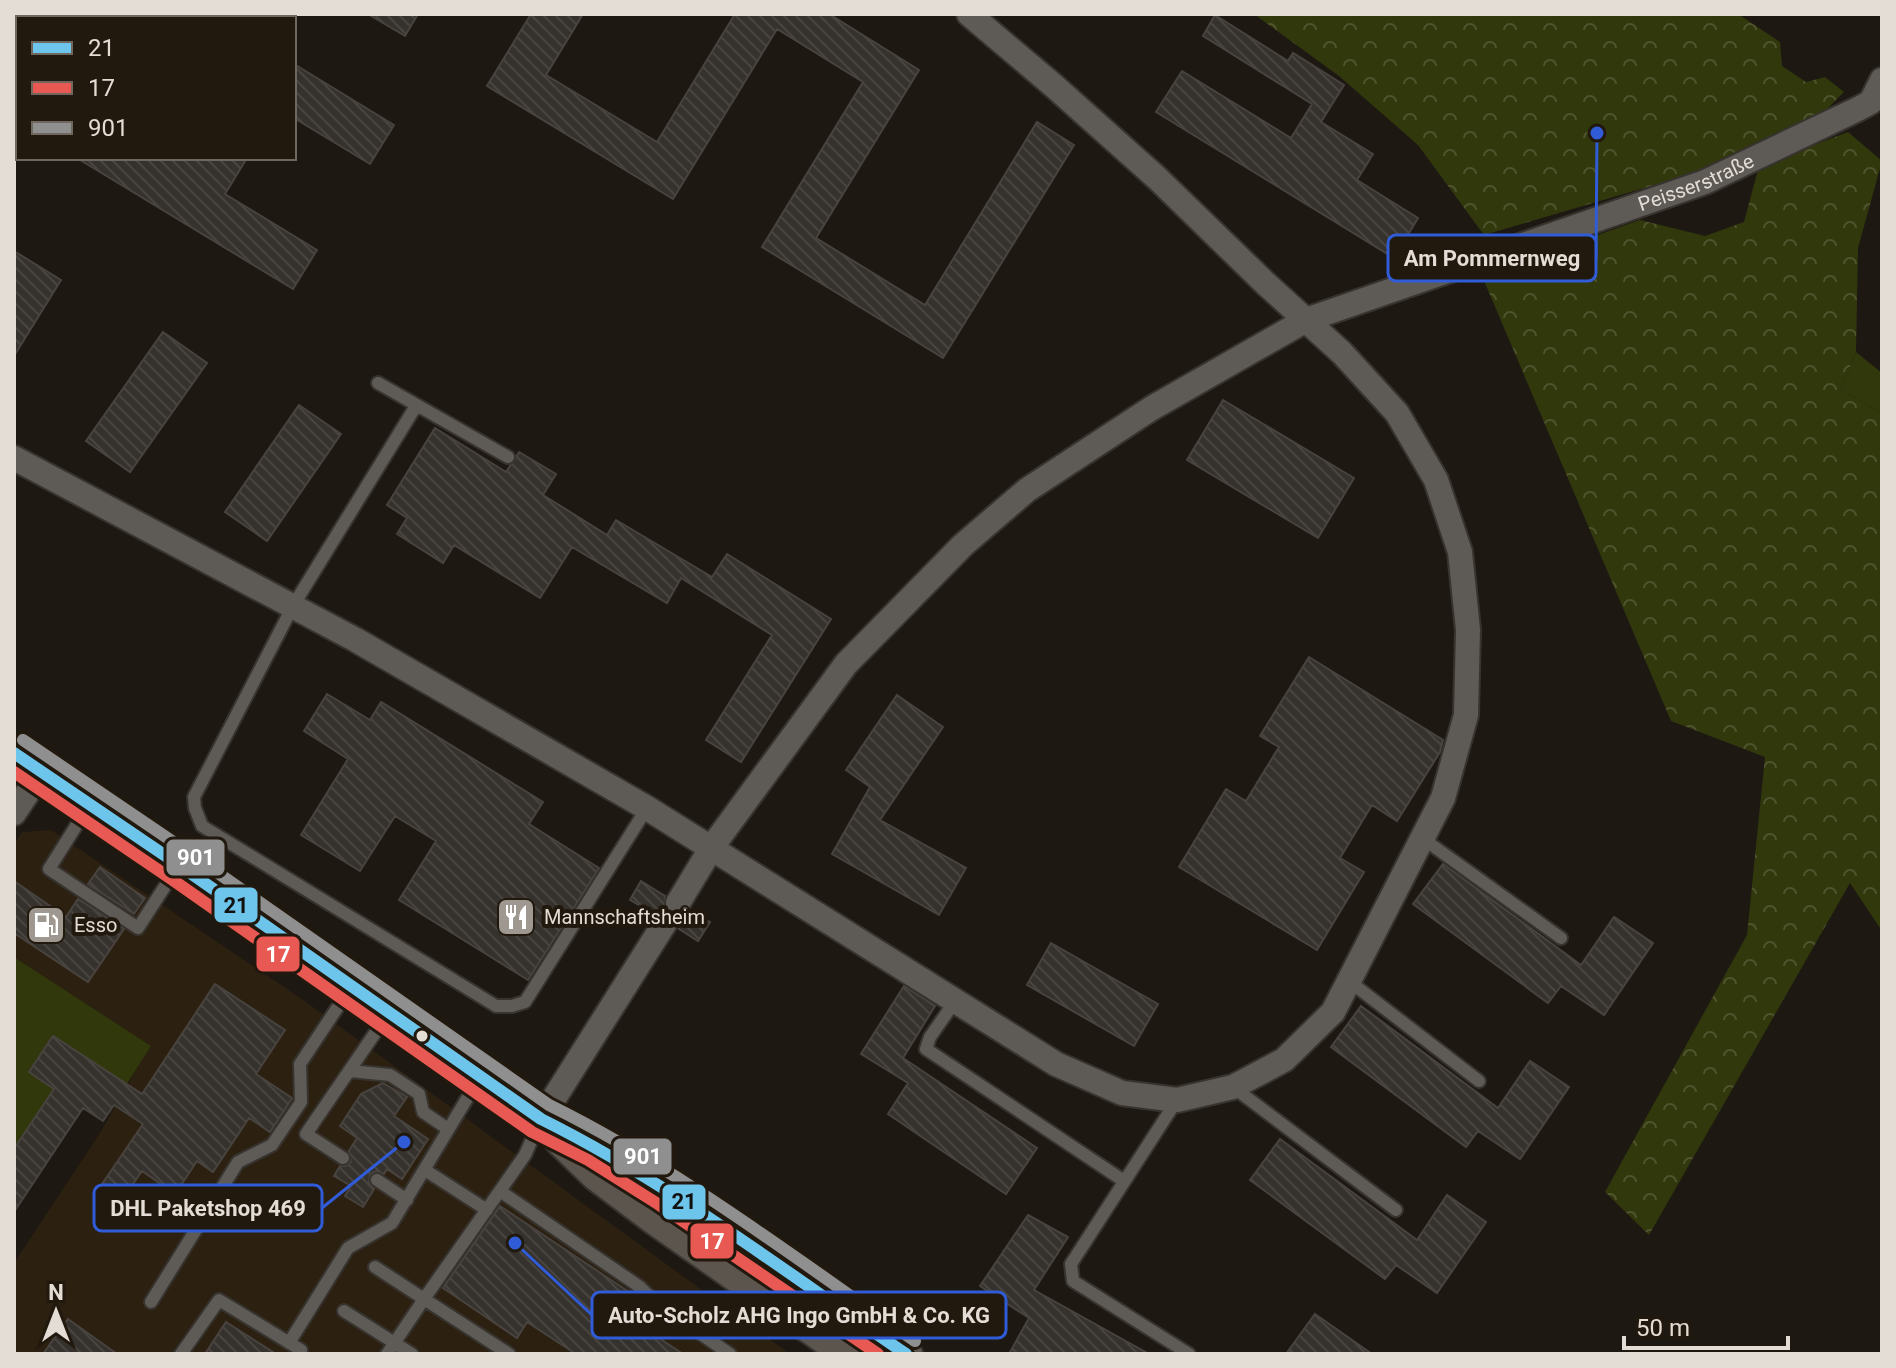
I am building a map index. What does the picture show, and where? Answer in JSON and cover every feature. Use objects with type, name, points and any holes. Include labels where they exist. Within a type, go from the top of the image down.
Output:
[{"type":"main road","points":[[14,753],[541,1119],[597,1175],[848,1354]]},
{"type":"main road","points":[[541,1119],[585,1140],[667,1191],[906,1354]]},
{"type":"street","points":[[14,458],[356,640],[647,808],[1056,1064],[1122,1093],[1177,1100],[1233,1087],[1284,1060],[1333,1012],[1443,798],[1466,715],[1468,630],[1460,552],[1436,480],[1397,413],[1342,353],[1157,178],[969,14]]},
{"type":"street","name":"Peisserstraße","points":[[541,1119],[712,847],[846,664],[963,545],[1027,490],[1152,408],[1306,320],[1705,182],[1871,102],[1882,80]]},
{"type":"street","points":[[14,813],[42,771]]},
{"type":"lane","points":[[378,383],[508,457]]},
{"type":"lane","points":[[416,406],[293,606],[194,797],[202,826],[496,1006],[512,1006],[525,1002],[647,808]]},
{"type":"lane","points":[[90,804],[49,869],[138,928],[179,865]]},
{"type":"lane","points":[[1422,838],[1561,938]]},
{"type":"lane","points":[[1349,981],[1479,1081]]},
{"type":"lane","points":[[151,1302],[238,1162],[272,1145],[301,1102],[300,1064],[351,987]]},
{"type":"lane","points":[[956,1000],[930,1037],[926,1049],[1124,1181]]},
{"type":"lane","points":[[343,1158],[306,1134],[388,1014]]},
{"type":"lane","points":[[350,1071],[390,1075],[419,1094],[423,1112],[448,1129]]},
{"type":"lane","points":[[289,1343],[348,1248],[392,1223],[481,1076]]},
{"type":"lane","points":[[1233,1087],[1396,1210]]},
{"type":"lane","points":[[1177,1100],[1071,1264],[1073,1281],[1189,1354]]},
{"type":"lane","points":[[391,1348],[525,1155],[541,1119]]},
{"type":"lane","points":[[425,1170],[487,1210]]},
{"type":"lane","points":[[377,1180],[407,1200]]},
{"type":"lane","points":[[500,1191],[640,1287],[657,1304],[730,1354]]},
{"type":"lane","points":[[375,1267],[509,1354]]},
{"type":"lane","points":[[181,1354],[219,1300],[301,1350],[299,1354]]},
{"type":"lane","points":[[344,1311],[391,1348],[412,1354]]},
{"type":"shaded area","points":[[51,830],[302,999],[790,1354],[14,1354],[14,1263],[100,1133],[150,1046],[14,957],[14,844],[22,832]]},
{"type":"green space","points":[[1254,14],[1738,14],[1780,42],[1782,66],[1806,82],[1825,77],[1844,92],[1815,121],[1702,171],[1484,235],[1418,145],[1339,76]]},
{"type":"green space","points":[[1848,132],[1882,161],[1858,248],[1856,352],[1841,389],[1882,414],[1882,931],[1850,883],[1649,1235],[1605,1192],[1747,935],[1765,757],[1671,721],[1482,276],[1640,220],[1705,236],[1744,222],[1759,166]]},
{"type":"green space","points":[[1856,352],[1882,373],[1882,414],[1841,389]]},
{"type":"green space","points":[[14,957],[151,1046],[127,1084],[53,1036],[29,1072],[54,1089],[14,1149]]},
{"type":"building","points":[[368,14],[418,14],[405,36]]},
{"type":"building","points":[[531,14],[583,14],[546,75],[657,142],[735,14],[829,14],[919,70],[816,238],[925,305],[1037,122],[1074,145],[943,358],[762,247],[863,82],[777,29],[673,199],[487,86]]},
{"type":"building","points":[[1215,15],[1288,61],[1293,53],[1344,85],[1321,122],[1373,154],[1357,180],[1418,218],[1394,258],[1156,112],[1182,71],[1291,138],[1312,104],[1203,36]]},
{"type":"building","points":[[296,65],[394,125],[370,164],[296,119]]},
{"type":"building","points":[[80,160],[246,160],[225,194],[317,250],[293,289]]},
{"type":"building","points":[[14,251],[61,280],[14,356]]},
{"type":"building","points":[[163,332],[207,363],[130,472],[86,441]]},
{"type":"building","points":[[1223,400],[1354,478],[1318,538],[1187,460]]},
{"type":"building","points":[[299,405],[341,434],[267,541],[225,512]]},
{"type":"building","points":[[435,428],[506,472],[519,452],[556,474],[543,495],[607,535],[616,520],[712,577],[727,554],[831,619],[741,762],[706,740],[772,635],[681,578],[667,603],[572,547],[540,598],[454,545],[443,563],[397,534],[407,518],[387,505]]},
{"type":"building","points":[[1309,657],[1443,740],[1440,752],[1397,821],[1372,805],[1340,858],[1364,872],[1317,950],[1179,867],[1226,789],[1246,801],[1279,747],[1260,736]]},
{"type":"building","points":[[327,694],[370,720],[381,702],[543,802],[529,824],[599,868],[528,980],[399,900],[436,841],[395,816],[360,871],[301,835],[348,759],[304,731]]},
{"type":"building","points":[[897,695],[943,727],[880,820],[966,868],[939,915],[832,854],[870,787],[846,770]]},
{"type":"building","points":[[1443,864],[1581,965],[1614,917],[1653,943],[1604,1015],[1561,986],[1548,1003],[1413,904]]},
{"type":"building","points":[[100,867],[145,898],[134,914],[88,884]]},
{"type":"building","name":"Esso","points":[[14,881],[66,917],[78,899],[124,929],[88,982],[14,933]]},
{"type":"building","points":[[641,881],[665,896],[664,907],[653,913],[630,900]]},
{"type":"building","points":[[691,911],[710,922],[698,941],[679,929],[680,918]]},
{"type":"building","points":[[1051,943],[1158,1004],[1134,1046],[1027,985]]},
{"type":"building","points":[[215,984],[285,1030],[256,1074],[292,1098],[270,1132],[249,1118],[213,1172],[197,1161],[175,1194],[142,1171],[119,1204],[98,1190],[143,1124],[114,1105],[103,1121],[83,1108],[14,1212],[14,1149],[54,1089],[29,1072],[53,1036],[142,1094]]},
{"type":"building","points":[[904,986],[935,1006],[903,1058],[1037,1148],[1006,1194],[888,1114],[908,1083],[861,1054]]},
{"type":"building","points":[[1361,1006],[1498,1108],[1530,1061],[1569,1087],[1520,1159],[1478,1131],[1466,1147],[1331,1047]]},
{"type":"building","points":[[383,1083],[407,1097],[394,1116],[428,1139],[402,1179],[387,1169],[384,1174],[377,1171],[370,1174],[369,1183],[374,1189],[363,1207],[345,1196],[351,1186],[334,1176],[340,1166],[351,1162],[349,1151],[357,1138],[340,1126],[361,1094]]},
{"type":"building","points":[[1280,1139],[1417,1240],[1447,1195],[1486,1222],[1437,1293],[1396,1265],[1385,1279],[1250,1180]]},
{"type":"building","points":[[500,1206],[635,1296],[623,1314],[683,1354],[576,1354],[527,1322],[517,1338],[443,1288]]},
{"type":"building","points":[[1028,1215],[1068,1237],[1034,1290],[1149,1354],[1009,1354],[1029,1318],[980,1286]]},
{"type":"building","points":[[1315,1314],[1372,1354],[1286,1354]]},
{"type":"building","points":[[68,1319],[117,1354],[43,1354]]},
{"type":"building","points":[[226,1322],[276,1354],[205,1354]]},
{"type":"transit line","name":"901","points":[[23,740],[549,1105],[691,1186],[915,1341]]},
{"type":"transit line","name":"21","points":[[14,753],[541,1119],[682,1200],[906,1354]]},
{"type":"transit line","name":"17","points":[[14,772],[532,1132],[588,1160],[658,1204],[878,1354]]},
{"type":"place","name":"Am Pommernweg","points":[[1597,133]]},
{"type":"place","name":"Mannschaftsheim","points":[[516,917]]},
{"type":"place","name":"Esso","points":[[46,925]]},
{"type":"place","name":"DHL Paketshop 469","points":[[404,1142]]},
{"type":"place","name":"Auto-Scholz AHG Ingo GmbH & Co. KG","points":[[515,1243]]}]
